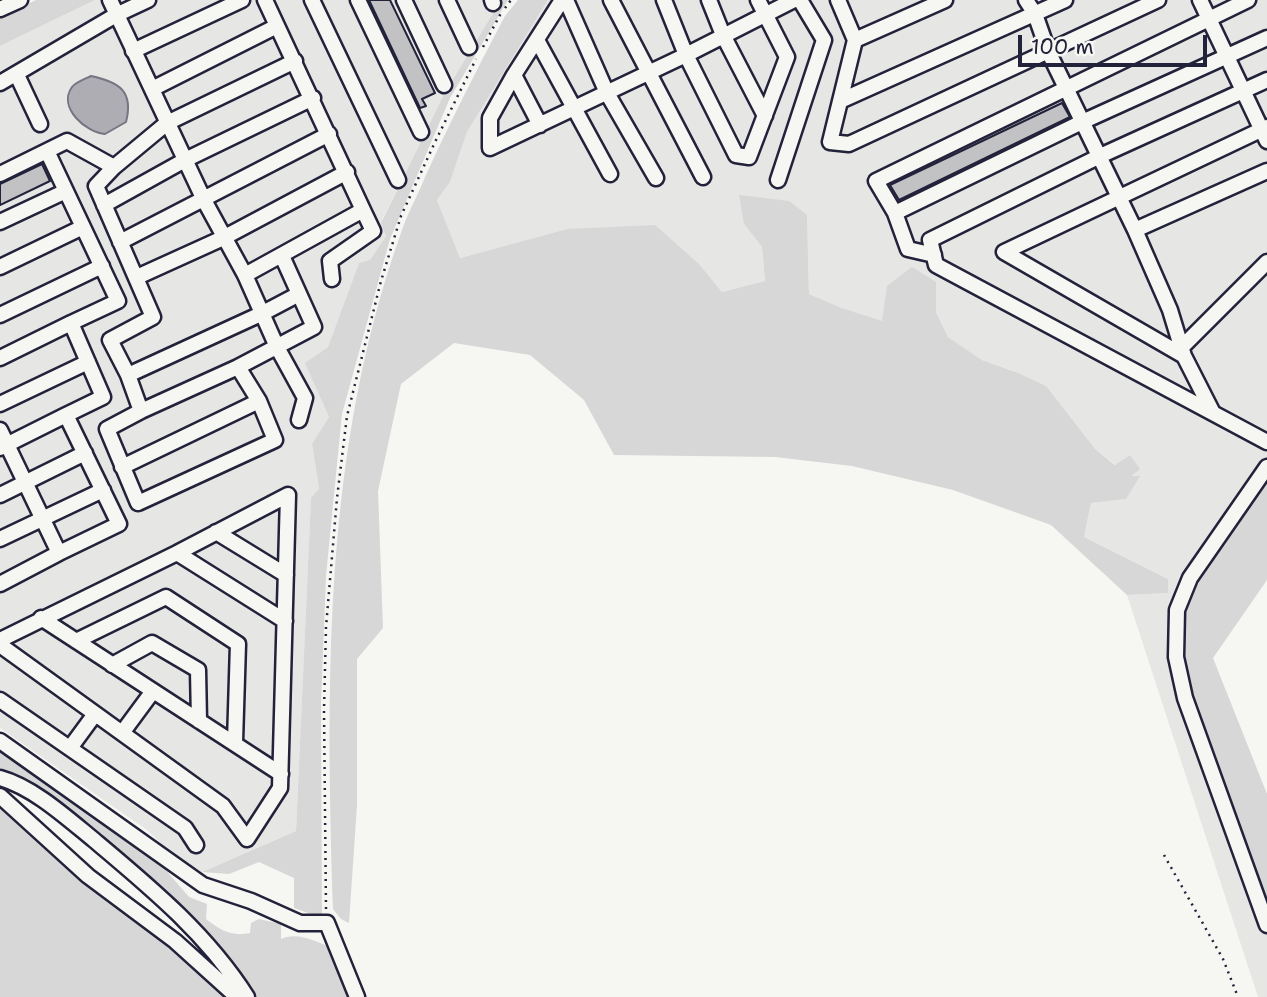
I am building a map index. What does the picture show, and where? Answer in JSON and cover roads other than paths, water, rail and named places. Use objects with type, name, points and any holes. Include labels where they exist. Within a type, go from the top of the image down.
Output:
[{"type":"lane","points":[[0,9],[20,0]]},
{"type":"lane","points":[[110,0],[204,200],[245,275],[304,398],[299,420]]},
{"type":"lane","points":[[0,83],[116,15],[148,0]]},
{"type":"lane","points":[[133,51],[242,0]]},
{"type":"lane","points":[[265,0],[373,231],[330,261],[332,279]]},
{"type":"lane","points":[[312,0],[398,180]]},
{"type":"lane","points":[[358,0],[421,132]]},
{"type":"lane","points":[[404,0],[444,85]]},
{"type":"lane","points":[[447,0],[469,47]]},
{"type":"lane","points":[[564,0],[514,75],[490,118],[490,148],[686,55],[794,0]]},
{"type":"lane","points":[[564,0],[607,93],[656,178]]},
{"type":"lane","points":[[611,0],[703,177]]},
{"type":"lane","points":[[664,0],[686,55],[736,155],[749,157],[787,57],[758,0]]},
{"type":"lane","points":[[709,0],[723,36],[765,116]]},
{"type":"lane","points":[[778,180],[824,40],[800,0]]},
{"type":"lane","points":[[838,0],[855,40],[830,142],[849,144],[1158,0]]},
{"type":"lane","points":[[855,40],[946,0]]},
{"type":"lane","points":[[1027,0],[1048,51],[1135,230],[1170,310],[1183,351],[1213,413]]},
{"type":"lane","points":[[839,101],[1065,0]]},
{"type":"lane","points":[[1183,351],[1004,252],[1119,196],[1265,132],[1200,0]]},
{"type":"lane","points":[[934,255],[908,249],[895,214],[876,181],[1248,0]]},
{"type":"lane","points":[[152,89],[278,26]]},
{"type":"lane","points":[[895,214],[1082,122],[1267,38]]},
{"type":"lane","points":[[537,40],[610,174]]},
{"type":"lane","points":[[141,411],[128,375],[110,340],[153,317],[96,186],[114,167],[167,123],[295,61]]},
{"type":"lane","points":[[17,75],[40,124]]},
{"type":"lane","points":[[514,75],[540,125]]},
{"type":"lane","points":[[1267,80],[1100,156],[930,240],[936,265],[1267,442]]},
{"type":"lane","points":[[104,205],[186,160],[313,98]]},
{"type":"lane","points":[[120,242],[329,134]]},
{"type":"lane","points":[[0,174],[67,141],[114,167]]},
{"type":"lane","points":[[0,358],[118,301],[47,151]]},
{"type":"lane","points":[[1135,230],[1267,171]]},
{"type":"lane","points":[[137,277],[223,238],[347,172]]},
{"type":"lane","points":[[0,222],[66,191]]},
{"type":"lane","points":[[245,275],[363,210]]},
{"type":"lane","points":[[0,267],[83,227]]},
{"type":"lane","points":[[238,367],[260,401],[275,440],[138,503],[107,429],[238,367],[314,327],[282,256]]},
{"type":"lane","points":[[1183,351],[1267,262]]},
{"type":"lane","points":[[0,316],[102,266]]},
{"type":"lane","points":[[128,375],[299,294]]},
{"type":"lane","points":[[4,446],[103,397],[71,323]]},
{"type":"lane","points":[[0,404],[88,362]]},
{"type":"lane","points":[[122,467],[260,401]]},
{"type":"lane","points":[[0,584],[119,524],[66,415]]},
{"type":"lane","points":[[0,430],[4,446],[59,553]]},
{"type":"lane","points":[[0,495],[85,453]]},
{"type":"lane","points":[[1267,467],[1190,578],[1177,610],[1176,657],[1185,698],[1267,925]]},
{"type":"lane","points":[[0,539],[103,489]]},
{"type":"lane","points":[[0,640],[288,495],[280,788],[247,839],[223,806],[0,645]]},
{"type":"lane","points":[[216,531],[286,575]]},
{"type":"lane","points":[[177,553],[285,621]]},
{"type":"lane","points":[[76,641],[166,597],[238,644],[235,742]]},
{"type":"lane","points":[[41,618],[281,774]]},
{"type":"lane","points":[[112,665],[152,643],[198,670],[199,721]]},
{"type":"lane","points":[[122,733],[153,691]]},
{"type":"lane","points":[[0,700],[186,828],[196,845]]},
{"type":"lane","points":[[70,748],[95,714]]},
{"type":"lane","points":[[0,741],[202,885],[251,901],[300,923],[327,923],[357,997]]},
{"type":"lane","points":[[0,778],[10,780],[57,810],[163,897],[228,966],[247,997]]},
{"type":"lane","points":[[0,796],[88,876],[176,941],[237,997]]}]
